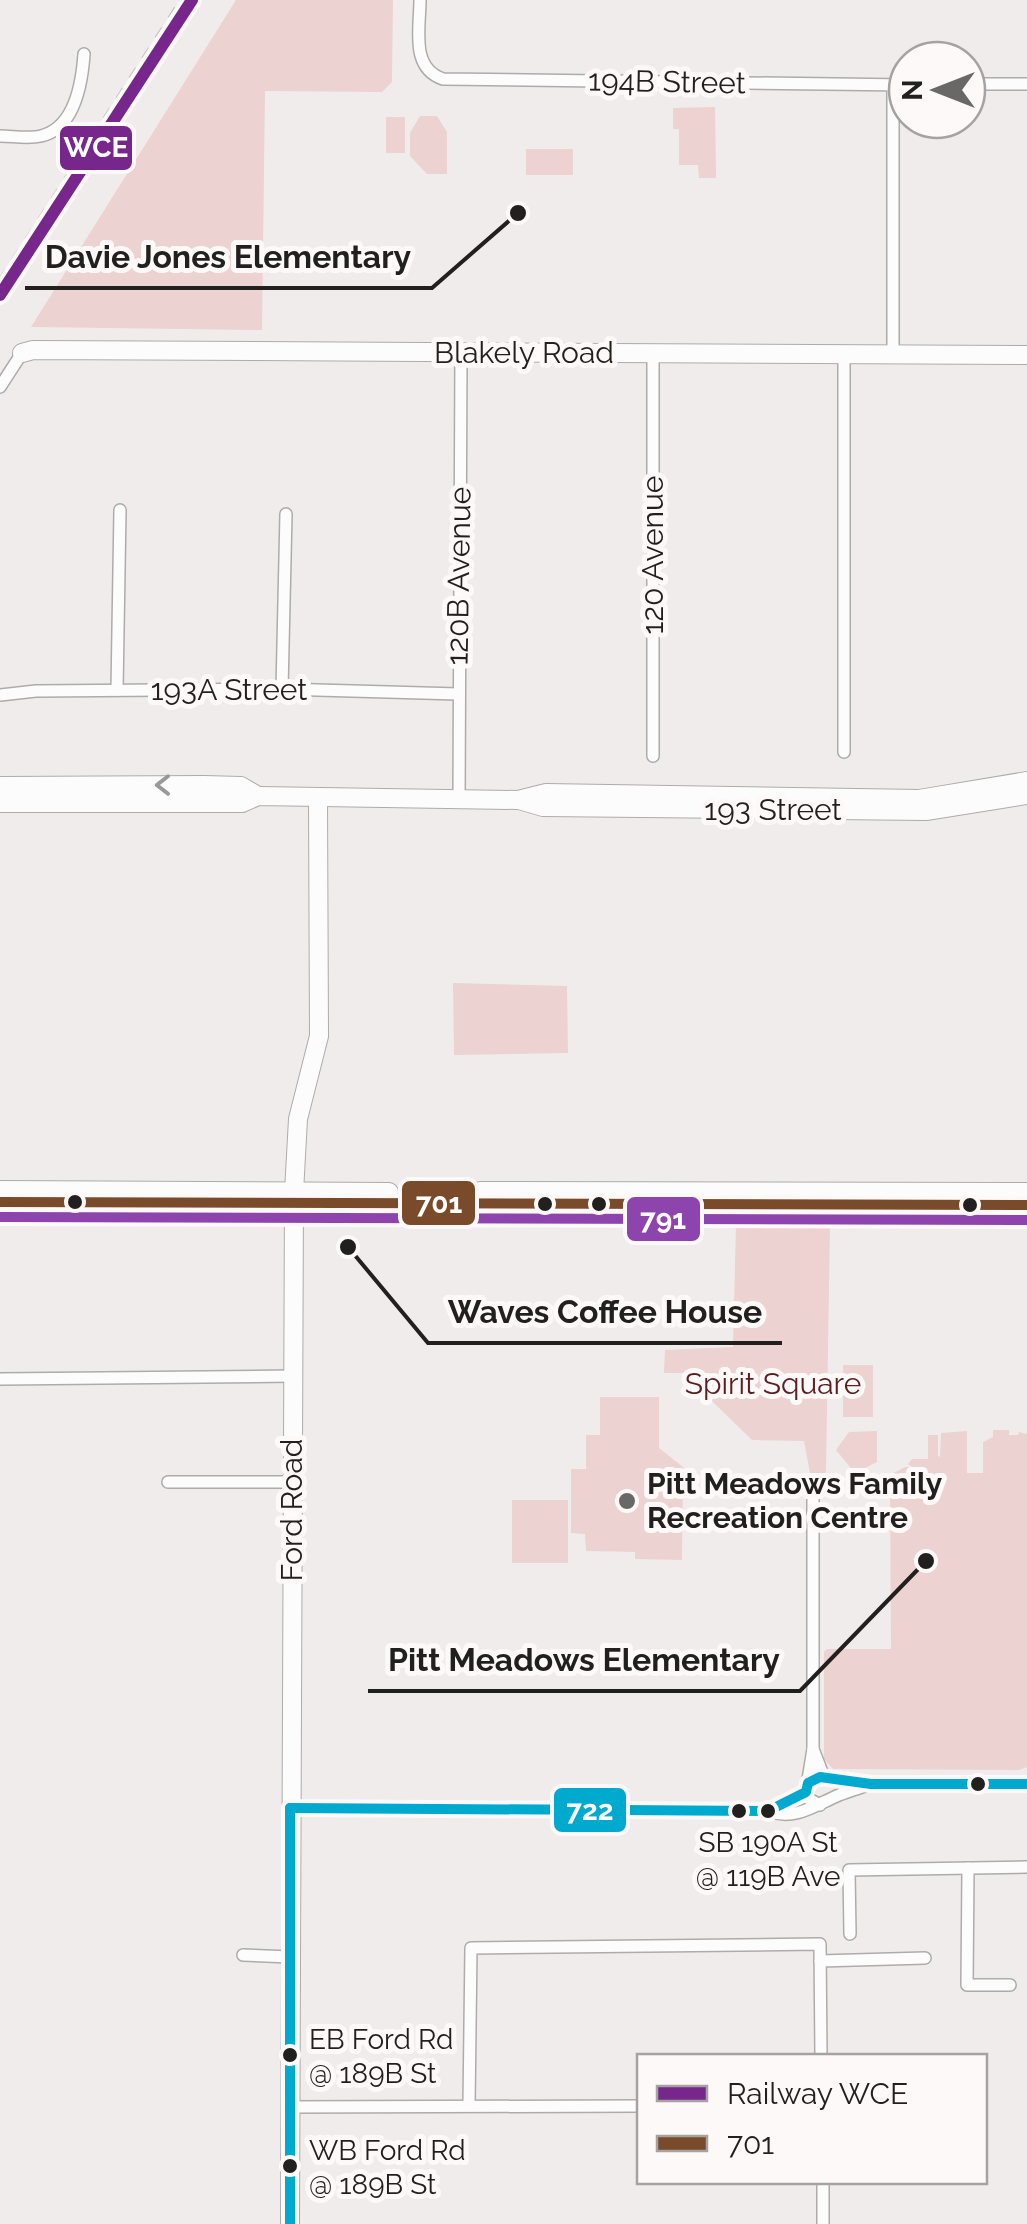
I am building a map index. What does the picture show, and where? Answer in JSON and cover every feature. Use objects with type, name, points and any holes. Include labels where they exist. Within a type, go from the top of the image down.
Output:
[{"type":"street","name":"194B Street","points":[[420,0],[421,60],[428,72],[455,79],[887,85]]},
{"type":"street","points":[[0,136],[42,136],[61,124],[82,89],[84,54]]},
{"type":"street","points":[[987,84],[1027,84]]},
{"type":"street","points":[[892,140],[894,354]]},
{"type":"street","name":"Blakely Road","points":[[22,353],[33,350],[1027,354]]},
{"type":"street","name":"120B Avenue","points":[[459,800],[462,352]]},
{"type":"street","points":[[0,387],[22,353]]},
{"type":"street","name":"120 Avenue","points":[[653,756],[654,354]]},
{"type":"street","points":[[844,354],[844,752]]},
{"type":"street","points":[[117,690],[120,510]]},
{"type":"street","points":[[282,689],[286,514]]},
{"type":"street","name":"193A Street","points":[[0,695],[36,691],[282,689],[458,694]]},
{"type":"street","name":"193 Street","points":[[0,803],[242,803],[258,796],[518,800],[546,793],[919,798],[1027,781]]},
{"type":"street","name":"193 Street","points":[[0,786],[204,784],[241,786],[258,796]]},
{"type":"street","name":"193 Street","points":[[518,800],[543,808],[926,811],[1027,795]]},
{"type":"street","name":"Ford Road","points":[[290,2224],[294,1199],[298,1119],[318,1036],[318,798]]},
{"type":"street","points":[[0,1190],[294,1199]]},
{"type":"street","points":[[0,1202],[1027,1192]]},
{"type":"street","points":[[458,1197],[1027,1205]]},
{"type":"street","points":[[0,1379],[292,1376]]},
{"type":"street","points":[[168,1482],[292,1482]]},
{"type":"street","points":[[813,1486],[813,1749],[807,1787],[809,1800],[820,1805]]},
{"type":"street","points":[[813,1749],[834,1788],[833,1797]]},
{"type":"street","points":[[768,1811],[815,1778],[870,1784],[1027,1784]]},
{"type":"street","points":[[290,1808],[768,1811],[780,1815],[820,1805],[870,1784]]},
{"type":"street","points":[[850,1934],[849,1870],[1027,1867]]},
{"type":"street","points":[[968,1868],[967,1985],[1010,1986]]},
{"type":"street","points":[[469,2105],[471,1948],[820,1944],[821,2054]]},
{"type":"street","points":[[243,1955],[290,1957]]},
{"type":"street","points":[[820,1961],[925,1958]]},
{"type":"street","points":[[289,2107],[637,2106]]},
{"type":"street","points":[[822,2184],[823,2224]]},
{"type":"green space","points":[[236,0],[393,0],[392,82],[382,92],[265,91],[262,330],[31,327]]},
{"type":"green space","points":[[715,107],[716,178],[699,178],[698,165],[679,165],[679,129],[673,129],[673,108]]},
{"type":"green space","points":[[420,116],[437,116],[447,132],[447,174],[427,174],[410,156],[410,133]]},
{"type":"green space","points":[[386,117],[405,117],[405,153],[386,153]]},
{"type":"green space","points":[[526,149],[573,149],[573,175],[526,175]]},
{"type":"green space","points":[[453,983],[567,986],[568,1053],[454,1055]]},
{"type":"green space","name":"Spirit Square","points":[[736,1223],[830,1224],[826,1473],[810,1473],[804,1441],[752,1440],[683,1373],[664,1373],[665,1350],[733,1347]]},
{"type":"green space","points":[[843,1365],[873,1365],[873,1417],[843,1417]]},
{"type":"green space","name":"Pitt Meadows Family Recreation Centre","points":[[600,1397],[659,1397],[659,1448],[683,1467],[682,1560],[635,1559],[635,1552],[586,1551],[585,1534],[571,1533],[571,1469],[586,1469],[586,1435],[600,1435]]},
{"type":"green space","points":[[993,1430],[1009,1430],[1009,1435],[1027,1434],[1027,1767],[833,1769],[824,1759],[824,1652],[891,1649],[890,1475],[912,1467],[908,1464],[912,1459],[928,1459],[928,1435],[938,1435],[940,1457],[941,1433],[967,1431],[967,1473],[983,1473],[983,1442],[993,1437]]},
{"type":"green space","points":[[877,1431],[877,1462],[855,1473],[836,1450],[849,1432]]},
{"type":"green space","points":[[512,1500],[568,1500],[568,1563],[512,1563]]},
{"type":"railway","points":[[0,280],[181,0]]},
{"type":"rail line","name":"WCE","points":[[0,295],[192,0]]},
{"type":"transit line","name":"701","points":[[0,1202],[1027,1205]]},
{"type":"transit line","name":"791","points":[[0,1217],[1027,1220]]},
{"type":"transit line","name":"722","points":[[290,1808],[768,1811],[806,1792],[808,1783],[820,1777],[871,1784],[1027,1784]]},
{"type":"transit line","name":"722","points":[[290,1808],[290,2224]]},
{"type":"place","name":"Davie Jones Elementary","points":[[518,213]]},
{"type":"place","name":"Waves Coffee House","points":[[348,1247]]},
{"type":"place","name":"Pitt Meadows Family Recreation Centre","points":[[627,1501]]},
{"type":"place","name":"Pitt Meadows Elementary","points":[[926,1561]]},
{"type":"place","name":"SB 190A St @ 119B Ave","points":[[768,1811]]},
{"type":"place","name":"EB Ford Rd @ 189B St","points":[[290,2055]]},
{"type":"place","name":"WB Ford Rd @ 189B St","points":[[290,2166]]}]
